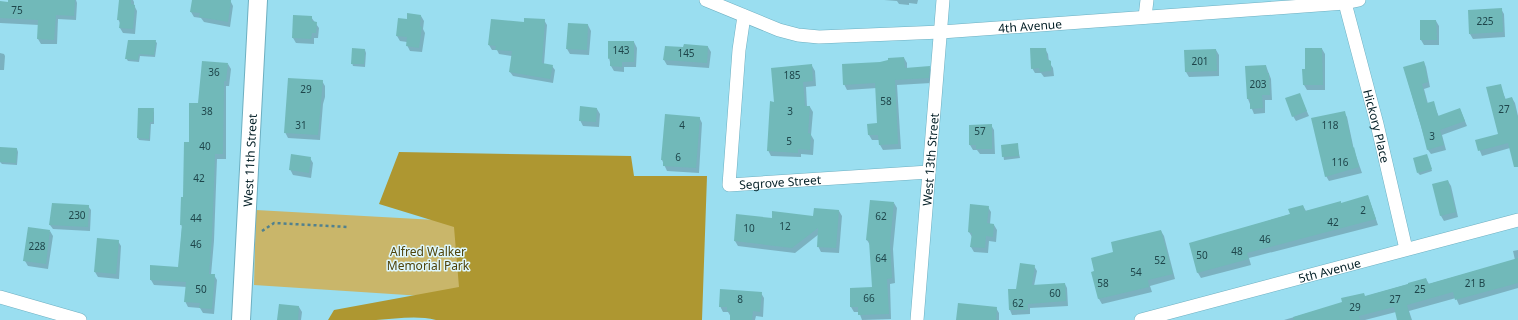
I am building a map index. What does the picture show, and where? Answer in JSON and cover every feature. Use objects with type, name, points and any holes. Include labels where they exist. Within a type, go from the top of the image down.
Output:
[{"type":"street","name":"West 11th Street","points":[[241,320],[258,0]]},
{"type":"street","name":"4th Avenue","points":[[706,0],[778,30],[798,35],[819,37],[941,32],[1345,3],[1359,0]]},
{"type":"street","name":"West 13th Street","points":[[917,320],[943,0]]},
{"type":"street","points":[[1145,17],[1146,0]]},
{"type":"street","name":"Hickory Place","points":[[1345,3],[1377,124],[1406,249]]},
{"type":"street","name":"Segrove Street","points":[[744,16],[739,50],[729,185],[929,172]]},
{"type":"street","name":"5th Avenue","points":[[1141,320],[1518,220]]},
{"type":"street","points":[[0,296],[80,320]]},
{"type":"path","points":[[262,231],[274,223],[348,227]]},
{"type":"green space","name":"Alfred Walker Memorial Park","points":[[256,210],[472,222],[468,299],[254,285]]},
{"type":"shaded area","points":[[399,152],[631,156],[634,176],[707,176],[702,320],[436,320],[414,318],[328,320],[334,310],[459,287],[454,227],[379,204]]},
{"type":"building","points":[[8,0],[75,0],[74,16],[56,15],[54,40],[37,39],[38,20],[0,18],[0,1],[8,2]]},
{"type":"building","points":[[119,0],[131,0],[131,4],[135,5],[133,29],[119,28],[120,20],[117,20]]},
{"type":"building","points":[[192,0],[231,0],[228,22],[199,17],[200,13],[190,12]]},
{"type":"building","points":[[1502,8],[1503,32],[1469,34],[1468,10]]},
{"type":"building","points":[[407,13],[421,15],[420,26],[422,27],[419,48],[406,46],[407,37],[396,36],[398,18],[407,19]]},
{"type":"building","points":[[293,15],[312,16],[312,21],[317,22],[316,33],[312,33],[311,39],[292,38]]},
{"type":"building","points":[[524,18],[545,19],[542,63],[553,65],[550,79],[509,72],[512,51],[495,50],[496,46],[488,45],[491,19],[524,22]]},
{"type":"building","points":[[1420,20],[1436,20],[1437,40],[1420,40]]},
{"type":"building","points":[[568,23],[588,24],[587,50],[566,49]]},
{"type":"building","points":[[128,40],[156,40],[154,55],[139,54],[138,60],[125,59]]},
{"type":"building","points":[[608,41],[634,41],[634,62],[622,62],[622,67],[610,66],[610,58],[608,59]]},
{"type":"building","points":[[684,44],[708,46],[707,63],[663,60],[665,46],[683,47]]},
{"type":"building","points":[[352,48],[365,49],[364,64],[351,64]]},
{"type":"building","points":[[1030,48],[1046,48],[1047,59],[1051,61],[1051,71],[1040,72],[1039,68],[1031,69]]},
{"type":"building","points":[[1305,48],[1322,48],[1323,85],[1303,85],[1302,69],[1305,69]]},
{"type":"building","points":[[1216,49],[1217,71],[1185,72],[1184,50]]},
{"type":"building","points":[[904,57],[905,68],[930,66],[929,78],[895,80],[898,144],[879,145],[878,135],[868,135],[867,124],[877,123],[875,83],[843,85],[842,64],[880,62],[888,60],[888,58]]},
{"type":"building","points":[[202,61],[228,63],[226,81],[224,81],[223,154],[215,154],[209,274],[215,274],[212,309],[199,308],[200,303],[184,302],[186,282],[150,280],[150,265],[178,267],[182,225],[180,225],[181,197],[183,197],[184,142],[189,142],[189,103],[198,103]]},
{"type":"building","points":[[1424,61],[1428,82],[1422,84],[1427,103],[1434,101],[1438,116],[1460,108],[1465,121],[1440,130],[1444,145],[1427,150],[1403,67]]},
{"type":"building","points":[[812,64],[813,81],[803,82],[805,106],[810,106],[808,133],[811,134],[810,150],[798,149],[798,153],[767,151],[770,101],[774,102],[771,68]]},
{"type":"building","points":[[1266,65],[1267,73],[1269,73],[1270,95],[1262,95],[1263,108],[1250,109],[1250,99],[1247,99],[1245,66]]},
{"type":"building","points":[[288,78],[323,80],[318,135],[284,133]]},
{"type":"building","points":[[1501,84],[1505,99],[1512,97],[1518,118],[1518,167],[1514,167],[1508,143],[1478,151],[1475,140],[1498,134],[1486,87]]},
{"type":"building","points":[[1300,93],[1307,111],[1292,117],[1285,98]]},
{"type":"building","points":[[580,106],[597,108],[596,122],[579,121]]},
{"type":"building","points":[[138,108],[154,108],[153,122],[150,122],[149,139],[137,138]]},
{"type":"building","points":[[1345,111],[1353,148],[1354,147],[1359,167],[1325,177],[1311,118]]},
{"type":"building","points":[[665,114],[700,117],[696,168],[663,166],[663,160],[661,160]]},
{"type":"building","points":[[992,124],[992,149],[976,149],[976,145],[969,145],[969,125]]},
{"type":"building","points":[[1018,143],[1019,156],[1002,157],[1001,145]]},
{"type":"building","points":[[0,147],[17,148],[16,163],[0,162]]},
{"type":"building","points":[[291,154],[311,157],[309,173],[289,170]]},
{"type":"building","points":[[1427,154],[1432,169],[1417,173],[1413,158]]},
{"type":"building","points":[[1448,180],[1456,212],[1440,216],[1432,184]]},
{"type":"building","points":[[1368,195],[1376,219],[1247,253],[1249,259],[1197,273],[1189,243],[1290,214],[1288,209],[1303,205],[1305,211]]},
{"type":"building","points":[[870,200],[894,202],[890,243],[892,278],[887,279],[889,314],[858,315],[858,307],[850,307],[850,288],[872,287],[869,241],[866,240]]},
{"type":"building","points":[[52,203],[89,205],[88,227],[49,225]]},
{"type":"building","points":[[970,204],[989,206],[987,223],[994,224],[993,237],[986,236],[985,248],[970,247],[972,233],[968,232]]},
{"type":"building","points":[[814,208],[839,210],[836,248],[817,247],[818,228],[792,248],[734,241],[736,214],[772,218],[772,211],[813,216]]},
{"type":"building","points":[[28,227],[50,230],[46,264],[23,261]]},
{"type":"building","points":[[1161,230],[1173,274],[1148,280],[1149,287],[1098,299],[1091,272],[1094,271],[1091,258],[1113,252],[1111,242]]},
{"type":"building","points":[[97,238],[119,240],[116,274],[94,272]]},
{"type":"building","points":[[1518,258],[1518,283],[1455,300],[1453,292],[1407,305],[1411,320],[1397,320],[1394,307],[1359,316],[1360,320],[1294,320],[1293,317],[1342,302],[1341,298],[1364,293],[1365,296],[1426,278],[1428,284]]},
{"type":"building","points":[[1020,263],[1035,265],[1032,285],[1065,283],[1066,301],[1028,304],[1028,310],[1009,310],[1008,289],[1016,289]]},
{"type":"building","points":[[720,289],[762,292],[760,312],[753,311],[752,320],[730,320],[730,312],[727,311],[727,307],[719,307]]},
{"type":"building","points":[[958,303],[997,307],[996,320],[956,320]]},
{"type":"building","points":[[279,304],[299,306],[298,320],[277,320]]}]
